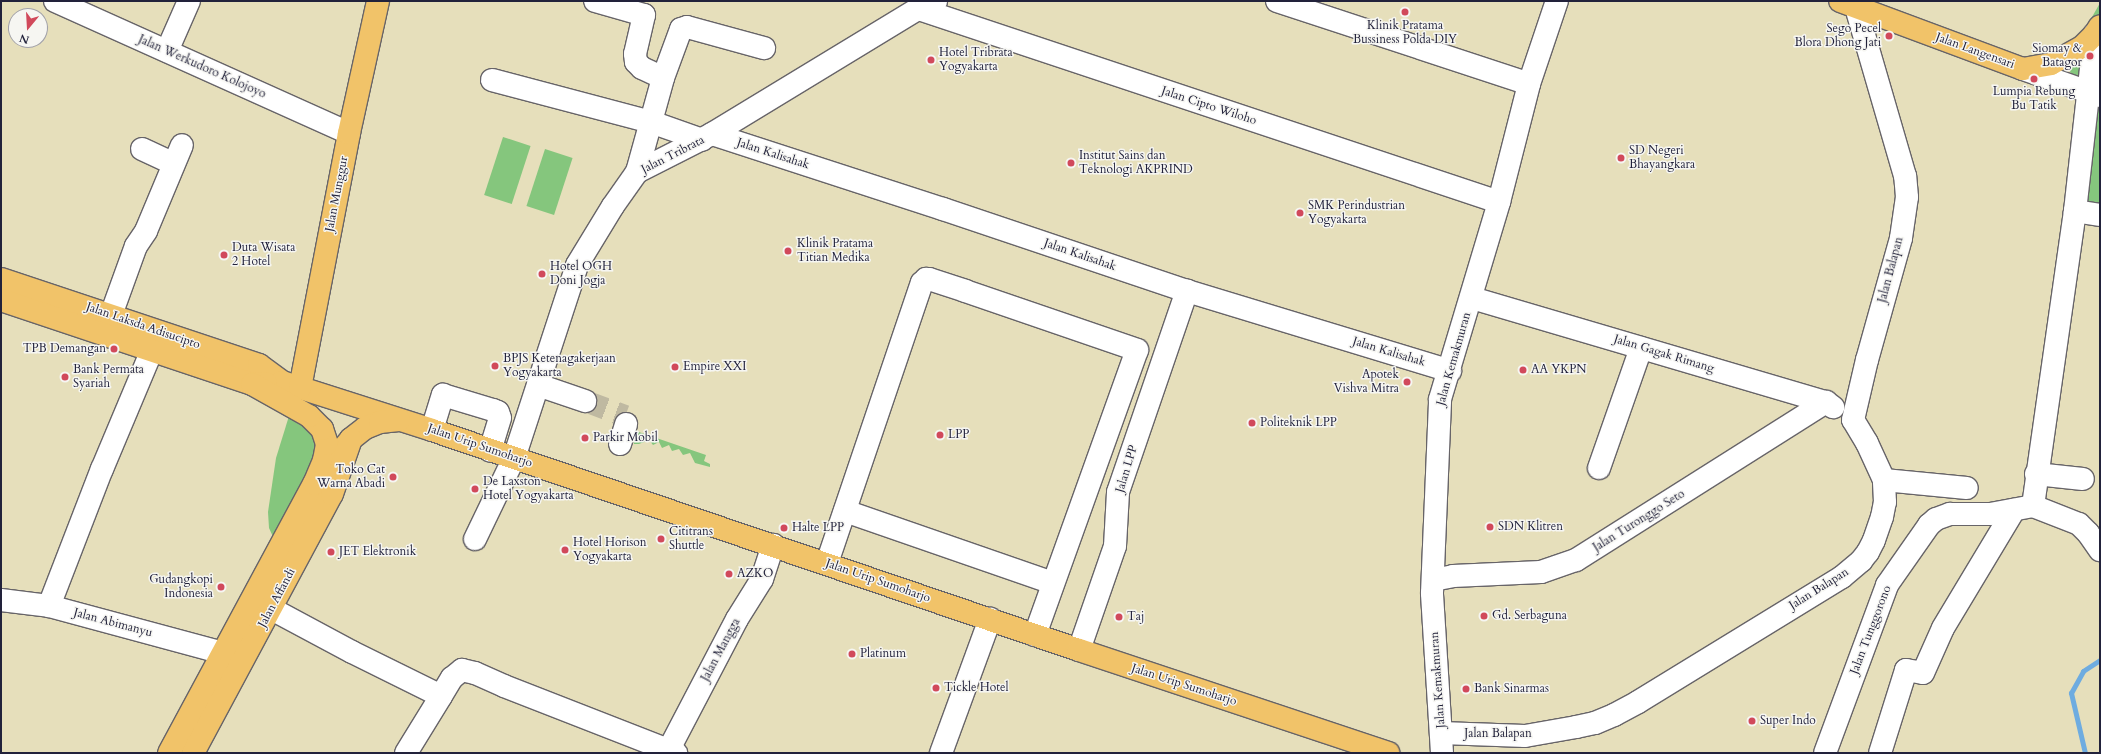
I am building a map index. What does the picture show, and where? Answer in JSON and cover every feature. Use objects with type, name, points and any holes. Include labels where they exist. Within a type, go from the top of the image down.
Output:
[{"type":"main road","name":"Jalan Munggur","points":[[291,385],[378,1]]},
{"type":"main road","name":"Jalan Langensari","points":[[1848,4],[2023,68],[2051,64],[2082,47],[2098,30]]},
{"type":"main road","name":"Jalan Laksda Adisucipto","points":[[1,279],[259,365],[291,385],[367,409]]},
{"type":"main road","name":"Jalan Laksda Adisucipto","points":[[1,300],[252,384],[291,385]]},
{"type":"main road","points":[[252,384],[309,416],[322,429],[327,444],[324,460],[314,484]]},
{"type":"main road","points":[[326,396],[339,408],[346,421],[351,439]]},
{"type":"main road","name":"Jalan Urip Sumoharjo","points":[[367,409],[1388,753]]},
{"type":"main road","points":[[314,484],[351,439],[365,428],[380,422],[399,420]]},
{"type":"main road","name":"Jalan Affandi","points":[[193,753],[332,494],[351,439]]},
{"type":"main road","name":"Jalan Affandi","points":[[169,753],[314,484]]},
{"type":"street","name":"Jalan Werkudoro Kolojoyo","points":[[54,1],[349,133]]},
{"type":"street","points":[[167,51],[189,1]]},
{"type":"street","points":[[595,1],[646,8],[636,54],[636,62],[642,68],[663,78]]},
{"type":"street","points":[[1277,1],[1529,84]]},
{"type":"street","name":"Jalan Kemakmuran","points":[[1442,743],[1433,580],[1439,410],[1499,202],[1529,84],[1557,1]]},
{"type":"street","name":"Jalan Balapan","points":[[1442,743],[1525,736],[1595,723],[1638,702],[1842,577],[1861,561],[1874,540],[1882,517],[1885,502],[1884,480],[1867,443],[1853,420],[1866,360],[1900,238],[1907,197],[1906,176],[1848,4]]},
{"type":"street","name":"Jalan Tribrata","points":[[475,539],[514,458],[577,265],[613,206],[637,172],[707,137],[920,5]]},
{"type":"street","name":"Jalan Cipto Wiloho","points":[[920,5],[1499,202]]},
{"type":"street","points":[[637,172],[663,78],[680,29],[683,27],[764,48]]},
{"type":"street","points":[[1880,753],[1906,670],[1923,672],[1943,628],[2023,508],[2036,474],[2074,211],[2094,93],[2098,30]]},
{"type":"street","points":[[2023,68],[2094,93]]},
{"type":"street","name":"Jalan Kalisahak","points":[[492,80],[707,137],[943,209],[1187,291],[1450,371]]},
{"type":"street","points":[[110,315],[136,246],[146,231],[178,154],[142,149]]},
{"type":"street","points":[[2074,211],[2100,215]]},
{"type":"street","points":[[827,563],[919,289],[926,279],[1137,350],[1035,635]]},
{"type":"street","name":"Jalan LPP","points":[[1079,650],[1115,546],[1118,492],[1187,291]]},
{"type":"street","name":"Jalan Gagak Rimang","points":[[1472,298],[1826,402],[1853,420]]},
{"type":"street","points":[[1599,468],[1641,348]]},
{"type":"street","points":[[50,606],[102,469],[152,350]]},
{"type":"street","points":[[538,385],[585,401]]},
{"type":"street","points":[[432,430],[443,395],[494,410],[498,412],[500,418],[490,450]]},
{"type":"street","name":"Jalan Turonggo Seto","points":[[1433,580],[1453,576],[1541,572],[1576,560],[1826,402]]},
{"type":"street","points":[[1103,444],[1132,453]]},
{"type":"street","points":[[2036,474],[2083,479]]},
{"type":"street","points":[[1090,480],[1118,492]]},
{"type":"street","points":[[1884,480],[1967,488]]},
{"type":"street","points":[[2023,508],[2079,524],[2088,533],[2100,550]]},
{"type":"street","name":"Jalan Tunggorono","points":[[1825,753],[1888,585],[1926,530],[1936,519],[1950,514],[1990,514],[2023,508]]},
{"type":"street","points":[[845,511],[1053,583]]},
{"type":"street","name":"Jalan Mangga","points":[[671,752],[737,619],[762,578],[773,546]]},
{"type":"street","points":[[252,599],[272,608],[352,652],[441,696]]},
{"type":"street","name":"Jalan Abimanyu","points":[[1,600],[50,606],[223,653]]},
{"type":"street","points":[[941,753],[990,619]]},
{"type":"street","points":[[406,753],[452,678],[462,670],[475,673],[504,686],[671,752]]},
{"type":"green space","points":[[2100,3],[2100,218],[2067,211],[2076,105],[2068,59]]},
{"type":"green space","points":[[503,137],[531,146],[512,204],[484,195]]},
{"type":"green space","points":[[545,149],[573,158],[554,215],[526,206]]},
{"type":"green space","points":[[289,416],[311,426],[319,451],[274,539],[269,528],[268,512],[276,458]]},
{"type":"green space","points":[[636,431],[706,455],[704,461],[710,464],[710,467],[695,463],[690,453],[683,455],[679,449],[672,451],[669,445],[662,448],[659,442],[653,445],[649,440],[639,444],[634,444],[633,440]]},
{"type":"waterway","points":[[2085,753],[2071,693],[2083,671],[2100,660]]},
{"type":"tunnel","points":[[585,401],[625,416],[626,424]]},
{"type":"place","name":"Klinik Pratama Bussiness Polda DIY","points":[[1405,12]]},
{"type":"place","name":"Sego Pecel Blora Dhong Jati","points":[[1889,36]]},
{"type":"place","name":"Siomay & Batagor","points":[[2090,56]]},
{"type":"place","name":"Hotel Tribrata Yogyakarta","points":[[931,60]]},
{"type":"place","name":"Lumpia Rebung Bu Tatik","points":[[2034,79]]},
{"type":"place","name":"SD Negeri Bhayangkara","points":[[1621,158]]},
{"type":"place","name":"Institut Sains dan Teknologi AKPRIND","points":[[1071,163]]},
{"type":"place","name":"SMK Perindustrian Yogyakarta","points":[[1300,213]]},
{"type":"place","name":"Klinik Pratama Titian Medika","points":[[788,251]]},
{"type":"place","name":"Duta Wisata 2 Hotel","points":[[224,255]]},
{"type":"place","name":"Hotel OGH Doni Jogja","points":[[542,274]]},
{"type":"place","name":"TPB Demangan","points":[[114,349]]},
{"type":"place","name":"BPJS Ketenagakerjaan Yogyakarta","points":[[495,366]]},
{"type":"place","name":"Empire XXI","points":[[675,367]]},
{"type":"place","name":"AA YKPN","points":[[1523,370]]},
{"type":"place","name":"Bank Permata Syariah","points":[[65,377]]},
{"type":"place","name":"Apotek Vishva Mitra","points":[[1407,382]]},
{"type":"place","name":"Politeknik LPP","points":[[1252,423]]},
{"type":"place","name":"LPP","points":[[940,435]]},
{"type":"place","name":"Parkir Mobil","points":[[585,438]]},
{"type":"place","name":"Toko Cat Warna Abadi","points":[[393,477]]},
{"type":"place","name":"De Laxston Hotel Yogyakarta","points":[[475,489]]},
{"type":"place","name":"SDN Klitren","points":[[1490,527]]},
{"type":"place","name":"Halte LPP","points":[[784,528]]},
{"type":"place","name":"Cititrans Shuttle","points":[[661,539]]},
{"type":"place","name":"Hotel Horison Yogyakarta","points":[[565,550]]},
{"type":"place","name":"JET Elektronik","points":[[331,552]]},
{"type":"place","name":"AZKO","points":[[729,574]]},
{"type":"place","name":"Gudangkopi Indonesia","points":[[221,587]]},
{"type":"place","name":"Gd. Serbaguna","points":[[1484,616]]},
{"type":"place","name":"Taj","points":[[1119,617]]},
{"type":"place","name":"Platinum","points":[[852,654]]},
{"type":"place","name":"Tickle Hotel","points":[[936,688]]},
{"type":"place","name":"Bank Sinarmas","points":[[1466,689]]},
{"type":"place","name":"Super Indo","points":[[1752,721]]}]
